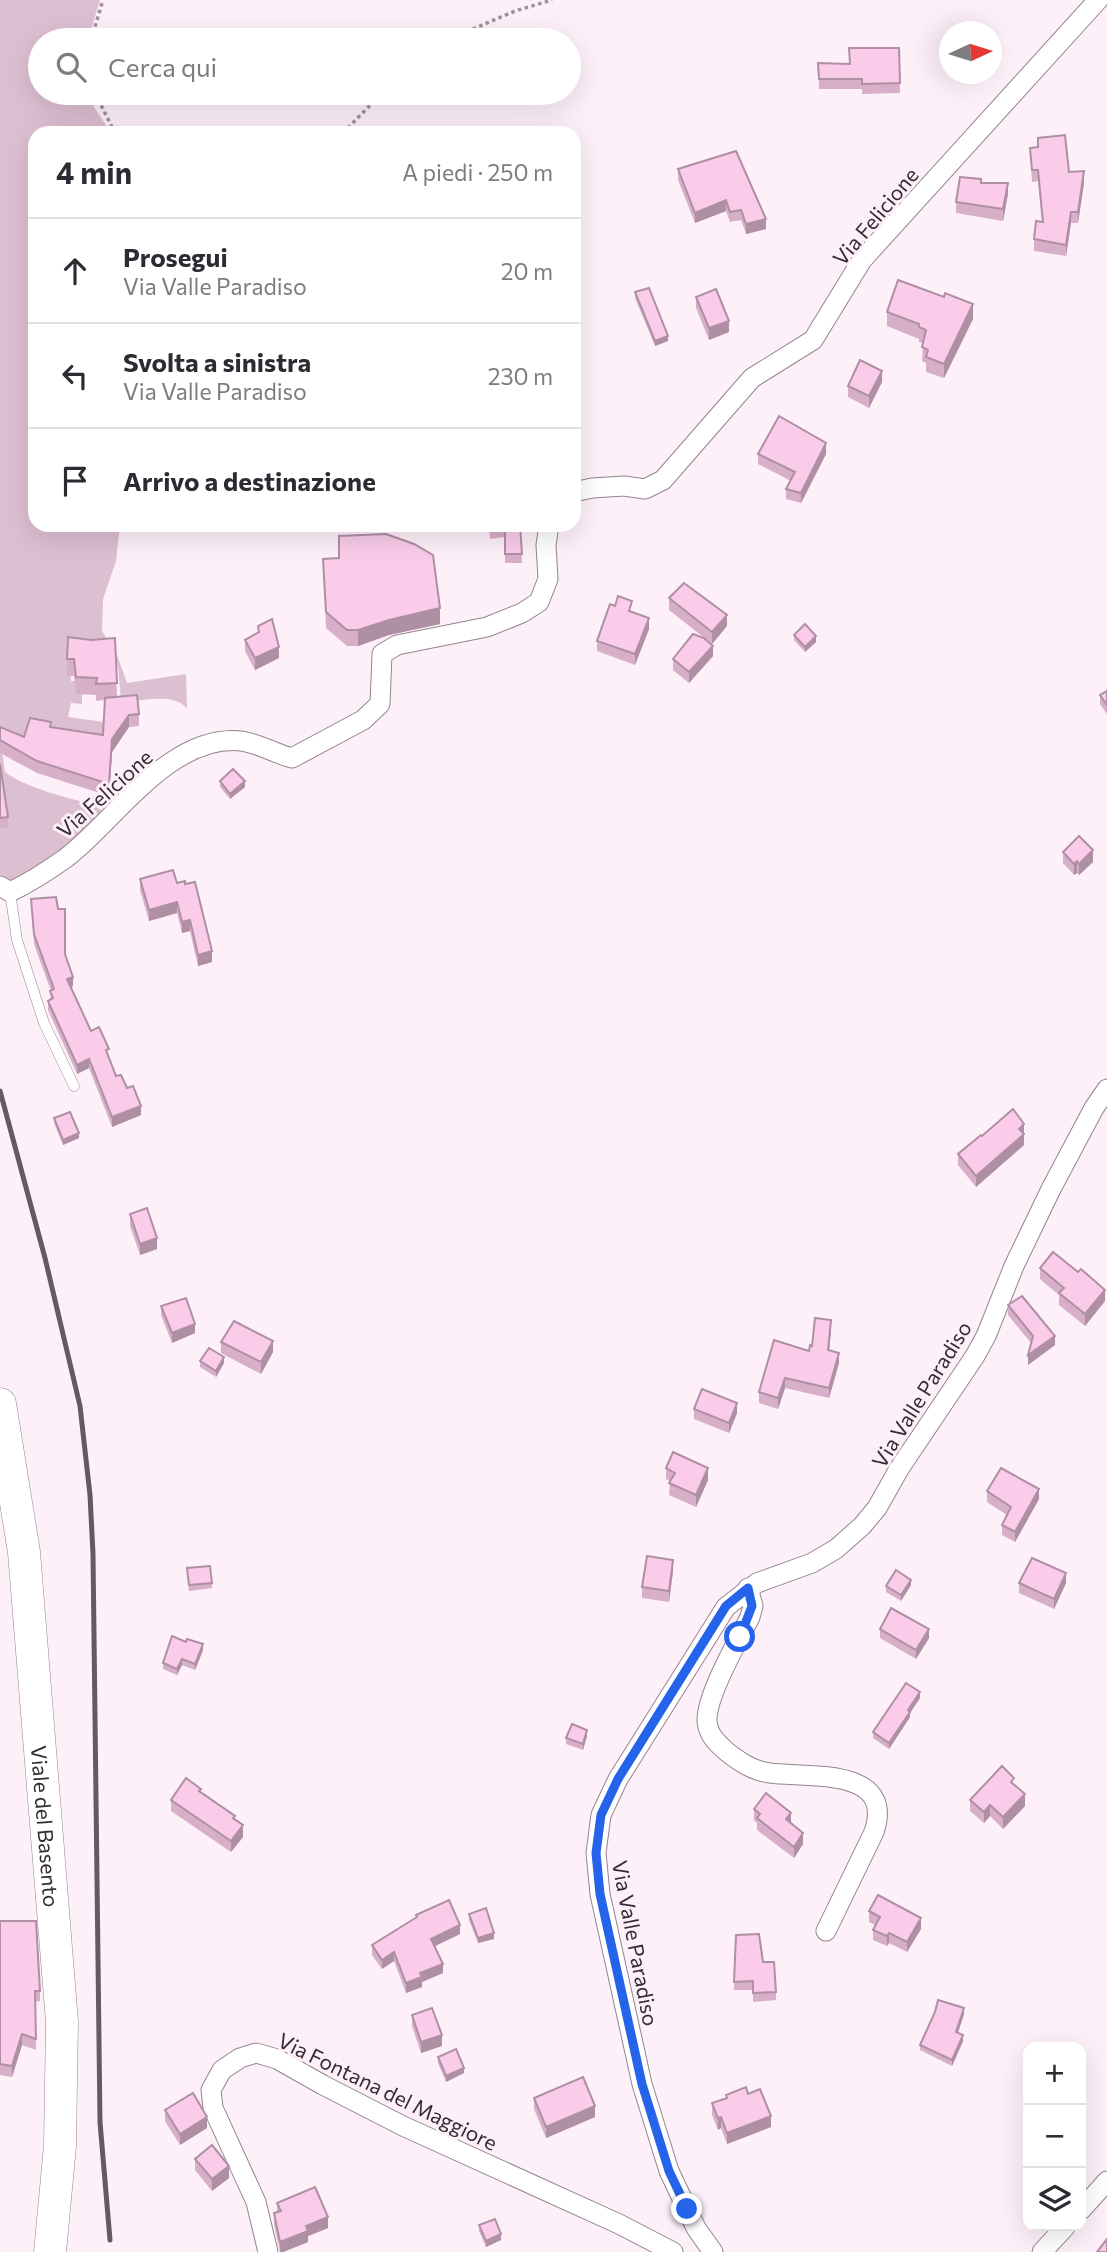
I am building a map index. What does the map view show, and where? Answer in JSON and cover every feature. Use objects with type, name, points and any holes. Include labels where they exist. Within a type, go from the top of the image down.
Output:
[{"type":"main road","name":"Viale del Basento","points":[[0,1404],[24,1552],[62,2022],[60,2146],[50,2252]]},
{"type":"street","name":"Via Felicione","points":[[581,490],[624,486],[645,489],[663,480],[752,378],[813,340],[862,260],[1098,0]]},
{"type":"street","name":"Via Felicione","points":[[5,889],[67,857],[157,770],[195,750],[217,743],[242,741],[292,758],[306,753],[363,720],[380,704],[382,654],[397,645],[487,627],[522,613],[539,602],[548,579],[548,532]]},
{"type":"street","name":"Via Valle Paradiso","points":[[713,2252],[696,2228],[669,2171],[642,2084],[600,1894],[596,1853],[601,1815],[618,1779],[726,1606],[757,1583],[812,1563],[836,1549],[862,1526],[877,1508],[899,1469],[981,1346],[1014,1266],[1051,1189],[1107,1089]]},
{"type":"street","points":[[748,1588],[752,1606],[750,1617],[716,1688],[708,1713],[707,1721],[712,1739],[740,1762],[754,1769],[768,1773],[836,1777],[862,1787],[874,1798],[876,1804],[878,1817],[874,1832],[826,1931]]},
{"type":"street","name":"Via Fontana del Maggiore","points":[[268,2252],[256,2202],[213,2108],[211,2090],[222,2070],[240,2058],[256,2053],[277,2059],[403,2126],[619,2224],[673,2252]]},
{"type":"street","points":[[1086,2204],[1107,2180]]},
{"type":"street","points":[[1042,2252],[1061,2231]]},
{"type":"lane","name":"Via Felicione","points":[[5,889],[17,940],[44,1023],[74,1086]]},
{"type":"path","points":[[95,28],[103,0]]},
{"type":"path","points":[[472,28],[552,0]]},
{"type":"path","points":[[99,105],[111,126]]},
{"type":"path","points":[[350,126],[370,105]]},
{"type":"shaded area","points":[[0,0],[100,0],[92,28],[28,28],[28,105],[93,105],[106,126],[28,126],[28,532],[119,532],[116,561],[103,599],[102,631],[117,655],[127,683],[186,674],[187,709],[180,703],[160,699],[104,704],[121,701],[118,666],[104,667],[69,657],[71,681],[75,681],[82,691],[82,704],[71,703],[68,717],[104,722],[114,743],[113,751],[69,743],[32,743],[2,751],[5,772],[37,788],[98,806],[103,814],[65,851],[6,886],[0,874]]},
{"type":"building","points":[[849,48],[899,48],[900,83],[862,84],[862,79],[819,79],[818,63],[850,64]]},
{"type":"building","points":[[1065,135],[1069,172],[1084,171],[1078,212],[1071,212],[1066,245],[1034,239],[1036,221],[1043,222],[1038,170],[1032,170],[1030,148],[1038,147],[1038,138]]},
{"type":"building","points":[[736,151],[766,219],[746,224],[741,210],[730,212],[726,200],[695,213],[678,169]]},
{"type":"building","points":[[960,177],[981,179],[981,183],[1008,183],[1003,209],[956,202]]},
{"type":"building","points":[[898,280],[944,297],[945,293],[973,304],[944,364],[926,357],[928,350],[922,347],[926,330],[919,327],[919,324],[887,312]]},
{"type":"building","points":[[649,288],[668,336],[655,341],[635,292]]},
{"type":"building","points":[[716,289],[729,321],[709,328],[696,297]]},
{"type":"building","points":[[860,360],[882,371],[869,396],[848,386]]},
{"type":"building","points":[[779,416],[826,443],[801,493],[786,489],[795,472],[758,454]]},
{"type":"building","points":[[505,532],[520,532],[522,554],[505,554]]},
{"type":"building","points":[[386,534],[414,544],[433,555],[440,608],[358,630],[347,630],[326,612],[323,559],[339,558],[339,536]]},
{"type":"building","points":[[684,583],[727,615],[712,632],[669,598]]},
{"type":"building","points":[[618,596],[632,601],[629,611],[649,618],[635,654],[597,641],[610,604],[615,606]]},
{"type":"building","points":[[272,619],[279,647],[255,658],[245,640],[259,632],[258,626]]},
{"type":"building","points":[[805,624],[816,636],[805,647],[794,635]]},
{"type":"building","points":[[693,634],[704,638],[713,646],[689,672],[673,659]]},
{"type":"building","points":[[68,637],[91,640],[115,638],[117,683],[96,684],[97,678],[76,677],[74,659],[67,659]]},
{"type":"building","points":[[1107,691],[1107,705],[1100,695]]},
{"type":"building","points":[[137,695],[139,714],[129,715],[112,739],[109,784],[37,761],[0,740],[0,727],[24,737],[30,718],[51,722],[50,727],[103,735],[105,698]]},
{"type":"building","points":[[0,764],[8,817],[0,818]]},
{"type":"building","points":[[233,769],[245,781],[230,794],[220,781]]},
{"type":"building","points":[[1079,836],[1093,850],[1079,864],[1077,861],[1074,864],[1063,852]]},
{"type":"building","points":[[173,870],[177,883],[195,882],[212,951],[198,955],[190,920],[182,922],[177,902],[149,910],[140,879]]},
{"type":"building","points":[[56,897],[58,909],[65,909],[65,954],[73,977],[67,979],[91,1031],[99,1027],[109,1049],[106,1050],[116,1076],[121,1075],[127,1088],[133,1086],[141,1106],[112,1117],[89,1059],[77,1065],[48,1001],[53,998],[50,991],[54,989],[34,934],[31,899]]},
{"type":"building","points":[[1013,1109],[1024,1124],[1019,1129],[1024,1134],[976,1176],[958,1154]]},
{"type":"building","points":[[70,1112],[79,1133],[63,1140],[54,1118]]},
{"type":"building","points":[[147,1208],[157,1238],[140,1244],[130,1214]]},
{"type":"building","points":[[1053,1252],[1078,1272],[1081,1269],[1105,1290],[1085,1314],[1059,1293],[1064,1288],[1040,1268]]},
{"type":"building","points":[[1022,1296],[1055,1336],[1028,1355],[1033,1336],[1008,1305]]},
{"type":"building","points":[[186,1298],[195,1324],[172,1333],[161,1306]]},
{"type":"building","points":[[815,1318],[831,1320],[828,1350],[839,1353],[829,1388],[785,1378],[778,1398],[759,1392],[774,1340],[809,1351]]},
{"type":"building","points":[[234,1321],[273,1341],[261,1362],[221,1342]]},
{"type":"building","points":[[209,1348],[224,1357],[216,1371],[200,1361]]},
{"type":"building","points":[[702,1389],[737,1403],[729,1423],[694,1409]]},
{"type":"building","points":[[673,1452],[708,1468],[696,1495],[669,1483],[675,1473],[666,1468]]},
{"type":"building","points":[[1001,1468],[1039,1489],[1015,1532],[1002,1525],[1011,1507],[987,1491]]},
{"type":"building","points":[[647,1556],[673,1560],[669,1591],[642,1587]]},
{"type":"building","points":[[1032,1558],[1066,1573],[1054,1599],[1019,1583]]},
{"type":"building","points":[[210,1566],[212,1583],[189,1585],[187,1568]]},
{"type":"building","points":[[896,1570],[911,1580],[901,1595],[886,1586]]},
{"type":"building","points":[[891,1608],[929,1629],[916,1650],[880,1629]]},
{"type":"building","points":[[172,1636],[186,1642],[187,1639],[203,1644],[195,1664],[182,1659],[177,1669],[163,1663]]},
{"type":"building","points":[[906,1683],[920,1692],[889,1743],[873,1732]]},
{"type":"building","points":[[572,1724],[587,1730],[583,1744],[566,1738]]},
{"type":"building","points":[[1002,1766],[1014,1778],[1011,1782],[1025,1794],[1003,1817],[990,1805],[984,1812],[970,1800]]},
{"type":"building","points":[[186,1778],[243,1825],[231,1841],[171,1800]]},
{"type":"building","points":[[766,1793],[791,1813],[786,1819],[803,1833],[794,1847],[757,1818],[760,1814],[754,1809]]},
{"type":"building","points":[[878,1895],[921,1918],[907,1942],[889,1933],[887,1936],[873,1930],[880,1917],[869,1911]]},
{"type":"building","points":[[449,1900],[460,1925],[431,1939],[443,1964],[420,1973],[422,1977],[406,1983],[394,1952],[382,1960],[372,1945],[417,1917],[416,1915]]},
{"type":"building","points":[[486,1908],[494,1933],[478,1938],[469,1914]]},
{"type":"building","points":[[0,1921],[36,1921],[40,1991],[35,1991],[36,2039],[22,2034],[12,2066],[0,2064]]},
{"type":"building","points":[[759,1934],[763,1962],[774,1962],[776,1992],[753,1993],[753,1981],[734,1982],[736,1935]]},
{"type":"building","points":[[938,2000],[964,2008],[956,2032],[963,2035],[952,2060],[920,2045]]},
{"type":"building","points":[[432,2008],[442,2035],[421,2042],[412,2015]]},
{"type":"building","points":[[456,2049],[464,2068],[446,2076],[438,2057]]},
{"type":"building","points":[[583,2077],[595,2106],[546,2127],[534,2098]]},
{"type":"building","points":[[746,2087],[748,2094],[760,2089],[771,2116],[727,2133],[712,2103]]},
{"type":"building","points":[[193,2093],[207,2117],[180,2134],[165,2110]]},
{"type":"building","points":[[212,2145],[229,2166],[212,2179],[195,2159]]},
{"type":"building","points":[[315,2187],[328,2217],[306,2226],[308,2231],[280,2242],[274,2213],[281,2211],[277,2203]]},
{"type":"building","points":[[495,2219],[501,2234],[486,2241],[479,2225]]},
{"type":"building","points":[[1107,2239],[1107,2252],[1097,2252]]},
{"type":"railway","points":[[0,1091],[45,1258],[80,1406],[90,1495],[100,2122],[110,2240]]},
{"type":"route","points":[[687,2209],[669,2171],[642,2084],[600,1894],[596,1853],[601,1815],[618,1779],[726,1606],[748,1588],[752,1606],[750,1617],[740,1637]]}]
